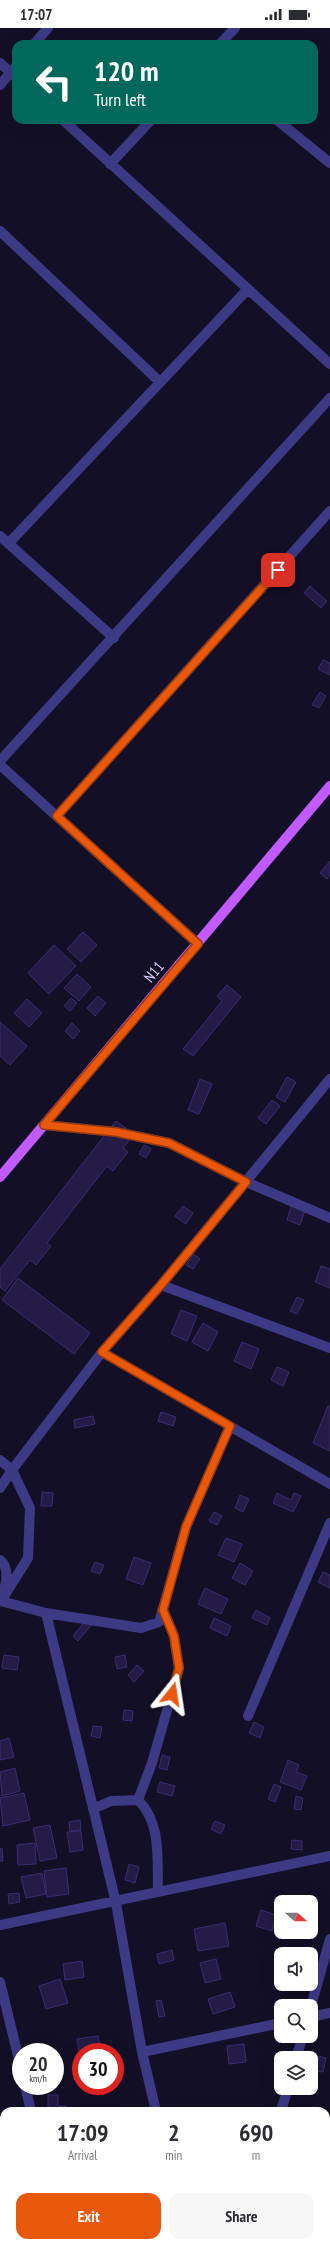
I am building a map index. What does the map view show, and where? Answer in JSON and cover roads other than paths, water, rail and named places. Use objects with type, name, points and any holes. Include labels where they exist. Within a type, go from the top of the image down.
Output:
[{"type":"main road","name":"N11","points":[[0,1178],[330,786]]},
{"type":"street","points":[[38,40],[48,28]]},
{"type":"street","points":[[224,40],[235,28]]},
{"type":"street","points":[[0,62],[12,71]]},
{"type":"street","points":[[0,85],[12,74]]},
{"type":"street","points":[[67,124],[247,290],[330,364]]},
{"type":"street","points":[[110,164],[147,124]]},
{"type":"street","points":[[282,124],[330,163]]},
{"type":"street","points":[[0,231],[160,382]]},
{"type":"street","points":[[9,543],[247,290]]},
{"type":"street","points":[[0,761],[114,638],[330,398]]},
{"type":"street","points":[[57,816],[330,511]]},
{"type":"street","points":[[0,536],[114,638]]},
{"type":"street","points":[[0,766],[198,944]]},
{"type":"street","points":[[0,1488],[102,1352],[161,1285],[330,1080]]},
{"type":"street","points":[[44,1125],[116,1132],[169,1143],[246,1182],[330,1218]]},
{"type":"street","points":[[161,1285],[330,1348]]},
{"type":"street","points":[[102,1352],[330,1484]]},
{"type":"street","points":[[1,1602],[46,1613],[142,1628],[159,1622],[186,1527],[230,1426]]},
{"type":"street","points":[[0,1460],[12,1470],[30,1508],[28,1558],[1,1602]]},
{"type":"street","points":[[248,1716],[330,1523]]},
{"type":"street","points":[[0,1560],[4,1563],[8,1580],[1,1602]]},
{"type":"street","points":[[138,1800],[152,1763],[179,1668],[174,1636],[163,1610]]},
{"type":"street","points":[[46,1613],[116,1903],[142,2052],[155,2107]]},
{"type":"street","points":[[93,1809],[111,1801],[138,1800]]},
{"type":"street","points":[[138,1800],[147,1810],[155,1831],[158,1892]]},
{"type":"street","points":[[0,1925],[116,1903],[158,1892],[330,1856]]},
{"type":"street","points":[[313,1999],[330,1940]]},
{"type":"street","points":[[0,1982],[15,2043]]},
{"type":"street","points":[[318,2016],[330,2013]]},
{"type":"street","points":[[142,2052],[274,2024]]},
{"type":"street","points":[[28,2095],[31,2107]]},
{"type":"street","points":[[283,2107],[286,2095]]}]
